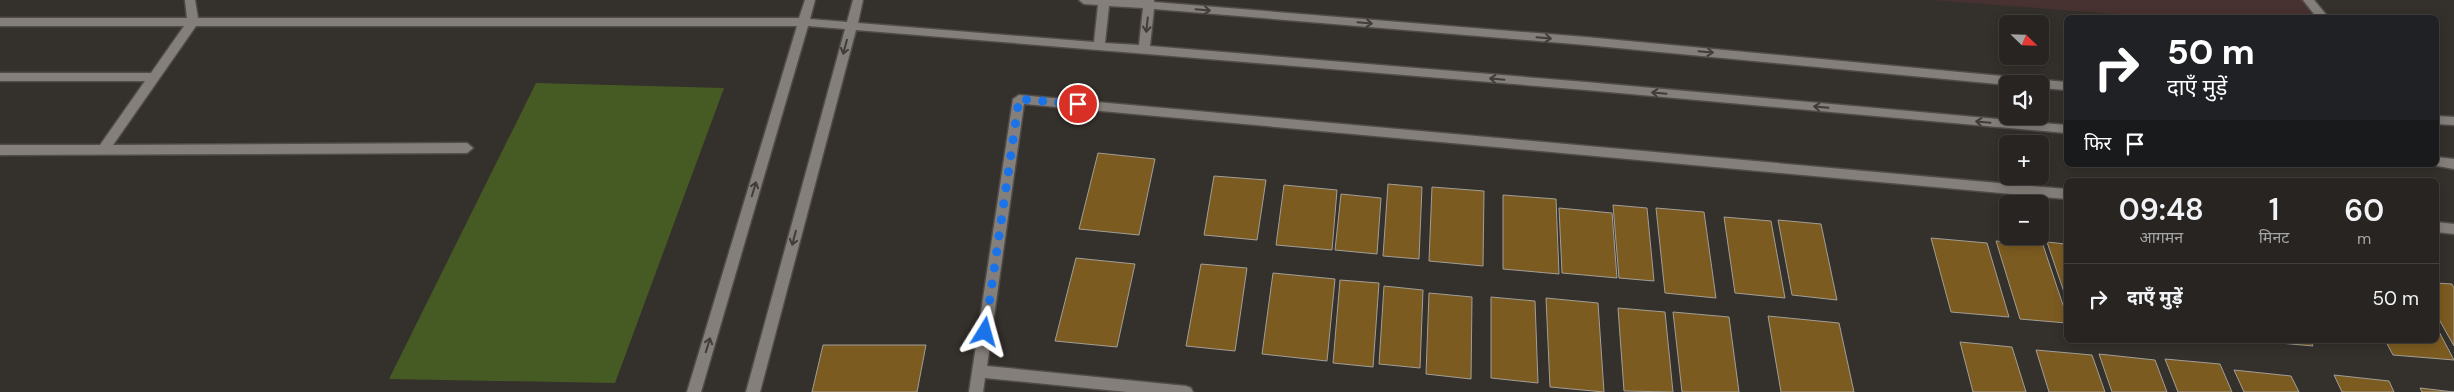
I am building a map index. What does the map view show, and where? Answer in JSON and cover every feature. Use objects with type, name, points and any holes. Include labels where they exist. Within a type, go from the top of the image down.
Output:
[{"type":"street","points":[[102,151],[193,22],[190,0]]},
{"type":"street","points":[[694,392],[810,0]]},
{"type":"street","points":[[753,392],[858,0]]},
{"type":"street","points":[[1084,0],[1149,3],[1586,41],[2064,86]]},
{"type":"street","points":[[2308,0],[2321,15]]},
{"type":"street","points":[[1099,46],[1104,1]]},
{"type":"street","points":[[1144,50],[1149,3]]},
{"type":"street","points":[[0,22],[804,22],[1576,85],[2064,129]]},
{"type":"street","points":[[0,77],[154,77]]},
{"type":"street","points":[[976,392],[1019,99],[2064,194]]},
{"type":"street","points":[[2439,120],[2454,121]]},
{"type":"street","points":[[0,150],[467,148]]},
{"type":"street","points":[[2439,162],[2454,164]]},
{"type":"street","points":[[2439,227],[2454,229]]},
{"type":"street","points":[[979,370],[1186,392]]},
{"type":"shaded area","points":[[1931,0],[2306,0],[2322,15],[2129,15]]},
{"type":"green space","points":[[536,83],[724,88],[615,383],[389,379]]},
{"type":"building","points":[[1098,153],[1155,159],[1139,235],[1079,229]]},
{"type":"building","points":[[1214,176],[1266,180],[1257,240],[1204,235]]},
{"type":"building","points":[[1388,184],[1422,187],[1419,259],[1383,256]]},
{"type":"building","points":[[1284,185],[1337,190],[1332,250],[1276,245]]},
{"type":"building","points":[[1432,187],[1484,191],[1483,266],[1429,261]]},
{"type":"building","points":[[1341,194],[1381,198],[1377,254],[1335,250]]},
{"type":"building","points":[[1503,195],[1556,199],[1559,274],[1503,269]]},
{"type":"building","points":[[1613,205],[1647,208],[1654,281],[1619,278]]},
{"type":"building","points":[[1559,208],[1612,213],[1617,278],[1562,273]]},
{"type":"building","points":[[1656,208],[1704,212],[1716,298],[1665,293]]},
{"type":"building","points":[[1724,217],[1771,221],[1785,298],[1735,293]]},
{"type":"building","points":[[1778,220],[1821,224],[1837,300],[1792,295]]},
{"type":"building","points":[[1931,238],[1987,243],[2009,317],[1951,312]]},
{"type":"building","points":[[1996,241],[1999,241],[1999,245],[2043,245],[2064,308],[2064,323],[2020,319]]},
{"type":"building","points":[[2049,242],[2064,244],[2064,292],[2048,245]]},
{"type":"building","points":[[1076,258],[1135,264],[1117,347],[1055,341]]},
{"type":"building","points":[[1201,264],[1247,268],[1235,351],[1186,346]]},
{"type":"building","points":[[1273,273],[1335,279],[1327,361],[1262,354]]},
{"type":"building","points":[[1340,280],[1379,283],[1373,367],[1333,363]]},
{"type":"building","points":[[2439,283],[2452,284],[2454,288],[2454,346],[2439,319]]},
{"type":"building","points":[[1384,286],[1423,290],[1420,368],[1379,364]]},
{"type":"building","points":[[1429,293],[1472,297],[1471,379],[1426,374]]},
{"type":"building","points":[[1491,297],[1535,301],[1538,383],[1491,378]]},
{"type":"building","points":[[1546,298],[1598,303],[1604,392],[1550,387]]},
{"type":"building","points":[[1618,308],[1665,312],[1673,392],[1624,391]]},
{"type":"building","points":[[1673,312],[1729,317],[1739,392],[1682,392]]},
{"type":"building","points":[[1768,316],[1839,323],[1854,392],[1781,392]]},
{"type":"building","points":[[2439,332],[2454,360],[2393,355],[2387,343],[2439,343]]},
{"type":"building","points":[[1960,342],[2012,347],[2026,392],[1973,392]]},
{"type":"building","points":[[2280,343],[2312,343],[2313,346]]},
{"type":"building","points":[[823,345],[926,345],[917,392],[812,392]]},
{"type":"building","points":[[2036,350],[2092,355],[2105,392],[2049,392]]},
{"type":"building","points":[[2099,354],[2155,360],[2167,392],[2112,392]]},
{"type":"building","points":[[2165,359],[2220,364],[2232,392],[2178,392]]},
{"type":"building","points":[[2234,370],[2291,376],[2299,392],[2244,392]]},
{"type":"building","points":[[2334,375],[2389,381],[2394,392],[2342,392]]},
{"type":"building","points":[[2420,388],[2454,392],[2422,392]]},
{"type":"route","points":[[985,332],[1019,99],[1078,104]]}]
